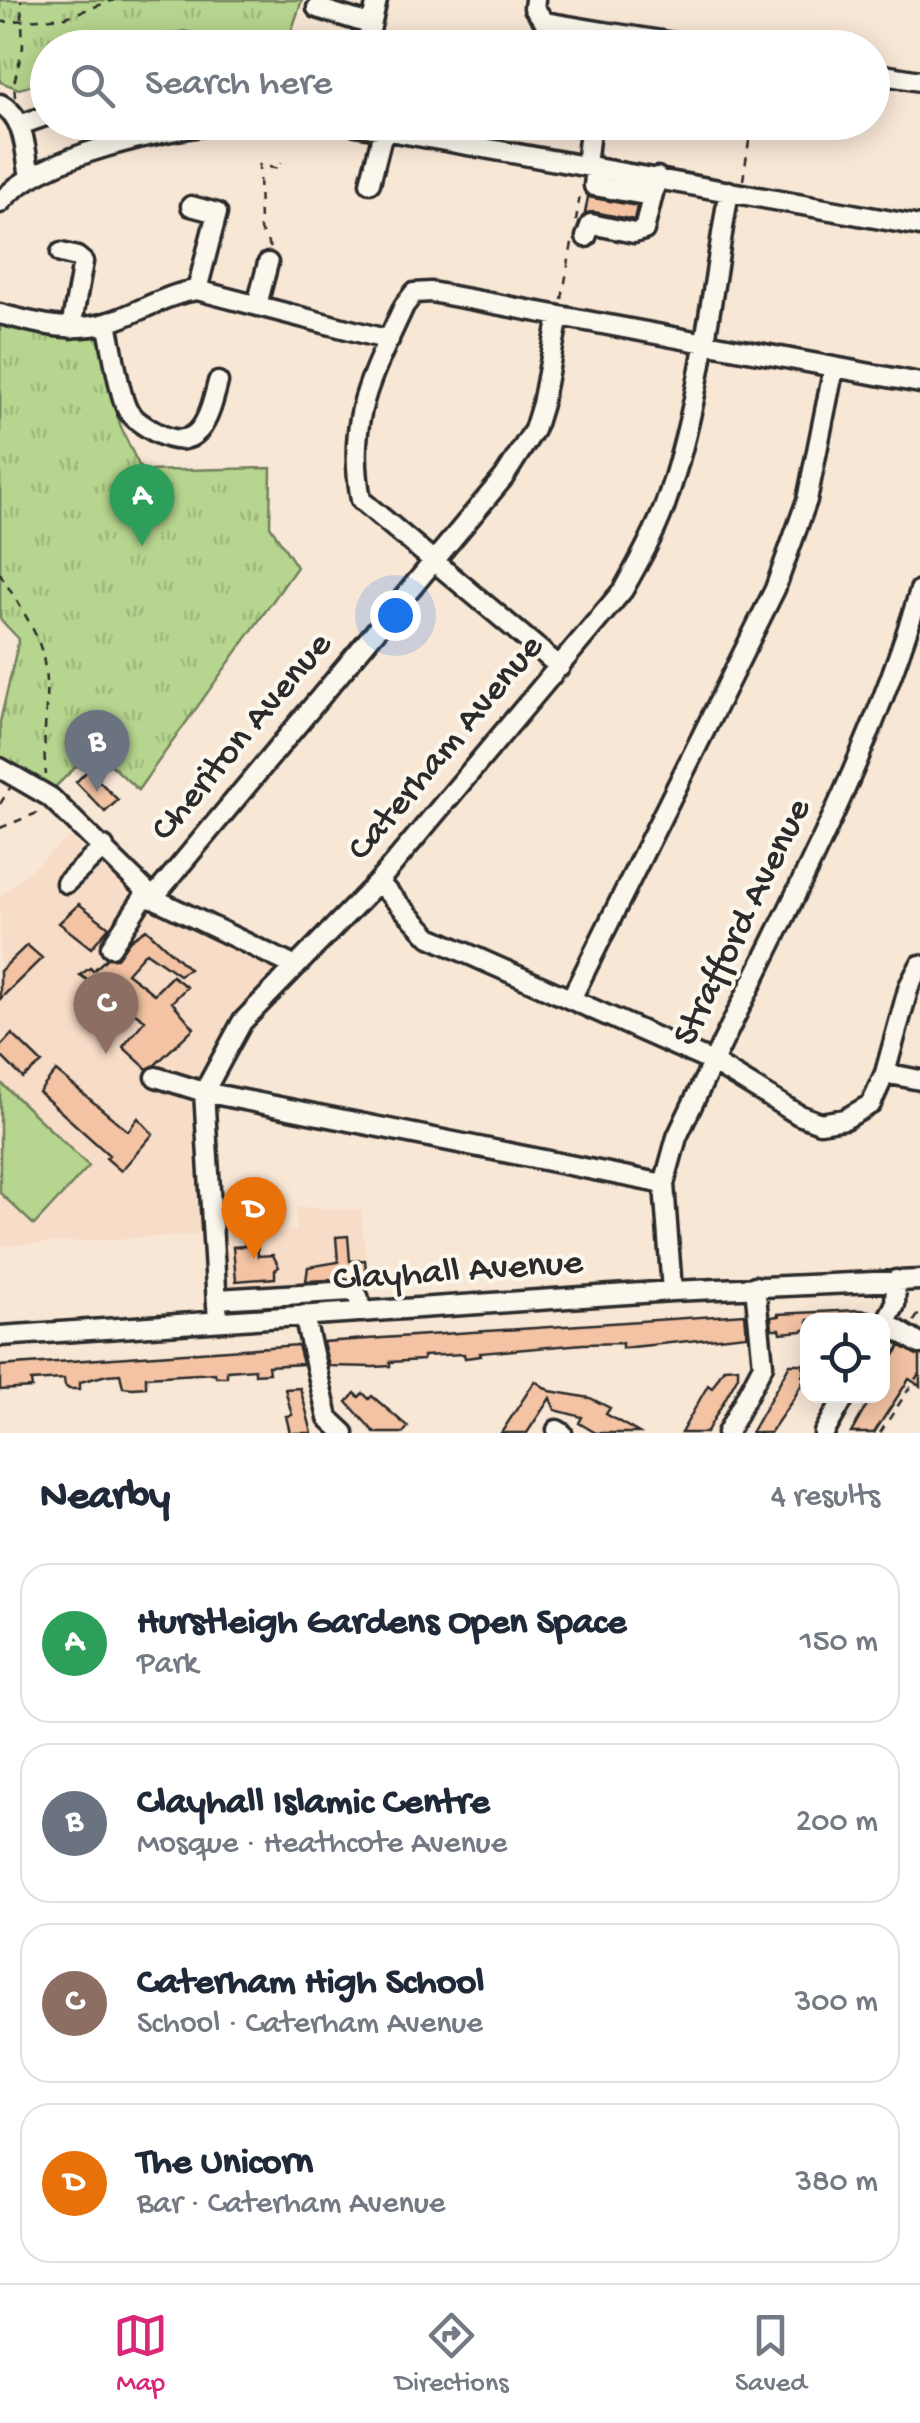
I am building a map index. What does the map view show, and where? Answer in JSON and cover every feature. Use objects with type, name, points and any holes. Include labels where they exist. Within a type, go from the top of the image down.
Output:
[{"type":"street","points":[[368,30],[377,0]]},
{"type":"street","points":[[535,0],[534,8],[544,22],[570,30]]},
{"type":"street","points":[[317,8],[369,24]]},
{"type":"street","points":[[890,76],[920,80]]},
{"type":"street","points":[[11,114],[30,177]]},
{"type":"street","points":[[0,202],[30,177],[76,157],[134,140]]},
{"type":"street","points":[[370,183],[381,140]]},
{"type":"street","points":[[449,140],[590,166],[654,186],[735,192],[920,226]]},
{"type":"street","points":[[590,166],[591,140]]},
{"type":"street","points":[[586,237],[591,224],[641,233],[654,186]]},
{"type":"street","name":"Caterham Avenue","points":[[204,1092],[242,1022],[378,882],[623,590],[647,548],[664,506],[686,426],[735,192]]},
{"type":"street","points":[[191,206],[217,213],[197,290]]},
{"type":"street","points":[[61,254],[83,262],[71,328]]},
{"type":"street","points":[[258,306],[268,263]]},
{"type":"street","points":[[0,314],[71,328],[107,323],[178,292],[197,290],[389,340]]},
{"type":"street","points":[[560,667],[361,500],[357,426],[361,403],[414,293],[431,292],[920,383]]},
{"type":"street","name":"Cheriton Avenue","points":[[110,947],[143,898],[153,898],[504,477],[534,430],[559,316]]},
{"type":"street","points":[[107,323],[126,410],[170,440],[191,437],[208,422],[218,382]]},
{"type":"street","points":[[572,997],[776,589],[807,500],[834,367]]},
{"type":"street","name":"Strafford Avenue","points":[[672,1291],[664,1184],[678,1137],[913,640],[920,590]]},
{"type":"street","points":[[0,768],[50,797],[153,898],[294,966]]},
{"type":"street","points":[[66,883],[104,847]]},
{"type":"street","points":[[378,882],[430,936],[712,1062],[820,1123],[845,1119],[871,1104],[909,986],[920,965]]},
{"type":"street","points":[[884,1073],[920,1080]]},
{"type":"street","points":[[156,1077],[204,1092],[664,1184]]},
{"type":"street","points":[[204,1092],[218,1321]]},
{"type":"street","points":[[890,1313],[896,1280]]},
{"type":"street","name":"Clayhall Avenue","points":[[0,1336],[672,1291],[920,1280]]},
{"type":"street","points":[[727,1433],[763,1365],[755,1286]]},
{"type":"street","points":[[217,1300],[351,1292],[358,1296],[362,1312]]},
{"type":"street","points":[[304,1316],[328,1418],[344,1433]]},
{"type":"street","points":[[890,1329],[920,1344]]},
{"type":"street","points":[[824,1433],[841,1403]]},
{"type":"path","points":[[11,114],[23,47],[21,0]]},
{"type":"path","points":[[0,22],[66,17],[114,0]]},
{"type":"path","points":[[735,192],[748,140]]},
{"type":"path","points":[[268,263],[272,244],[260,230],[259,165],[279,169],[280,163]]},
{"type":"path","points":[[0,573],[42,654],[46,676],[43,749],[50,797],[40,814],[0,828]]},
{"type":"path","points":[[880,1433],[920,1372]]},
{"type":"shaded area","points":[[69,837],[148,907],[280,969],[233,1014],[190,1094],[202,1234],[0,1246],[0,896]]},
{"type":"shaded area","points":[[296,1207],[361,1210],[369,1295],[361,1290],[227,1290],[224,1236],[296,1231]]},
{"type":"green space","points":[[0,0],[302,0],[292,30],[30,30],[30,86],[19,89],[0,82]]},
{"type":"green space","points":[[0,322],[99,332],[105,337],[113,403],[142,471],[271,468],[270,526],[297,567],[138,790],[94,749],[51,791],[21,768],[0,759],[0,722],[19,639],[0,619]]},
{"type":"green space","points":[[0,1082],[89,1166],[34,1225],[0,1193]]},
{"type":"building","points":[[588,197],[637,206],[634,220],[585,213]]},
{"type":"building","points":[[88,770],[118,800],[105,812],[76,782]]},
{"type":"building","points":[[79,904],[109,927],[91,948],[59,923]]},
{"type":"building","points":[[146,929],[189,969],[179,975],[146,952],[127,973],[154,994],[172,976],[187,987],[172,1002],[194,1028],[147,1069],[123,1047],[145,1020],[80,975],[90,968],[93,971],[107,958],[117,958],[130,940]]},
{"type":"building","points":[[27,945],[42,958],[0,999],[0,971]]},
{"type":"building","points":[[12,1034],[42,1063],[23,1078],[0,1055],[0,1047]]},
{"type":"building","points":[[56,1071],[128,1131],[138,1118],[153,1134],[121,1171],[106,1158],[109,1155],[39,1092]]},
{"type":"building","points":[[348,1236],[350,1261],[365,1260],[367,1282],[306,1281],[308,1267],[338,1262],[336,1237]]},
{"type":"building","points":[[257,1239],[258,1256],[273,1255],[279,1267],[275,1278],[236,1281],[233,1247],[245,1246],[244,1240]]},
{"type":"building","points":[[859,1310],[869,1311],[800,1313],[800,1331],[781,1333],[780,1329],[772,1329],[771,1317],[778,1314]]},
{"type":"building","points":[[745,1314],[747,1335],[622,1348],[622,1343],[583,1344],[480,1353],[481,1356],[465,1358],[464,1354],[423,1356],[423,1360],[390,1362],[390,1366],[329,1366],[323,1342]]},
{"type":"building","points":[[298,1345],[303,1364],[268,1366],[269,1373],[255,1374],[255,1369],[227,1371],[227,1377],[216,1377],[215,1373],[146,1377],[146,1387],[133,1388],[123,1387],[120,1374],[80,1382],[80,1389],[69,1389],[64,1379],[31,1381],[32,1388],[0,1390],[0,1366]]},
{"type":"building","points":[[900,1346],[920,1356],[920,1386],[909,1379],[874,1433],[851,1433],[868,1403],[890,1403],[890,1362]]},
{"type":"building","points":[[790,1364],[800,1364],[800,1387],[770,1433],[751,1433]]},
{"type":"building","points":[[738,1367],[738,1376],[706,1433],[681,1433],[708,1385],[712,1388],[724,1368]]},
{"type":"building","points":[[535,1381],[550,1391],[590,1398],[610,1408],[606,1414],[639,1433],[596,1433],[579,1423],[582,1417],[555,1410],[550,1398],[527,1433],[501,1433]]},
{"type":"building","points":[[300,1388],[312,1433],[290,1433],[286,1416],[292,1415],[285,1389]]},
{"type":"building","points":[[355,1393],[359,1397],[363,1393],[369,1399],[372,1396],[408,1427],[403,1433],[375,1433],[347,1402]]},
{"type":"place","name":"Hurstleigh Gardens Open Space","points":[[142,546]]},
{"type":"place","name":"Clayhall Islamic Centre","points":[[97,792]]},
{"type":"place","name":"Caterham High School","points":[[106,1054]]},
{"type":"place","name":"The Unicorn","points":[[254,1259]]}]
